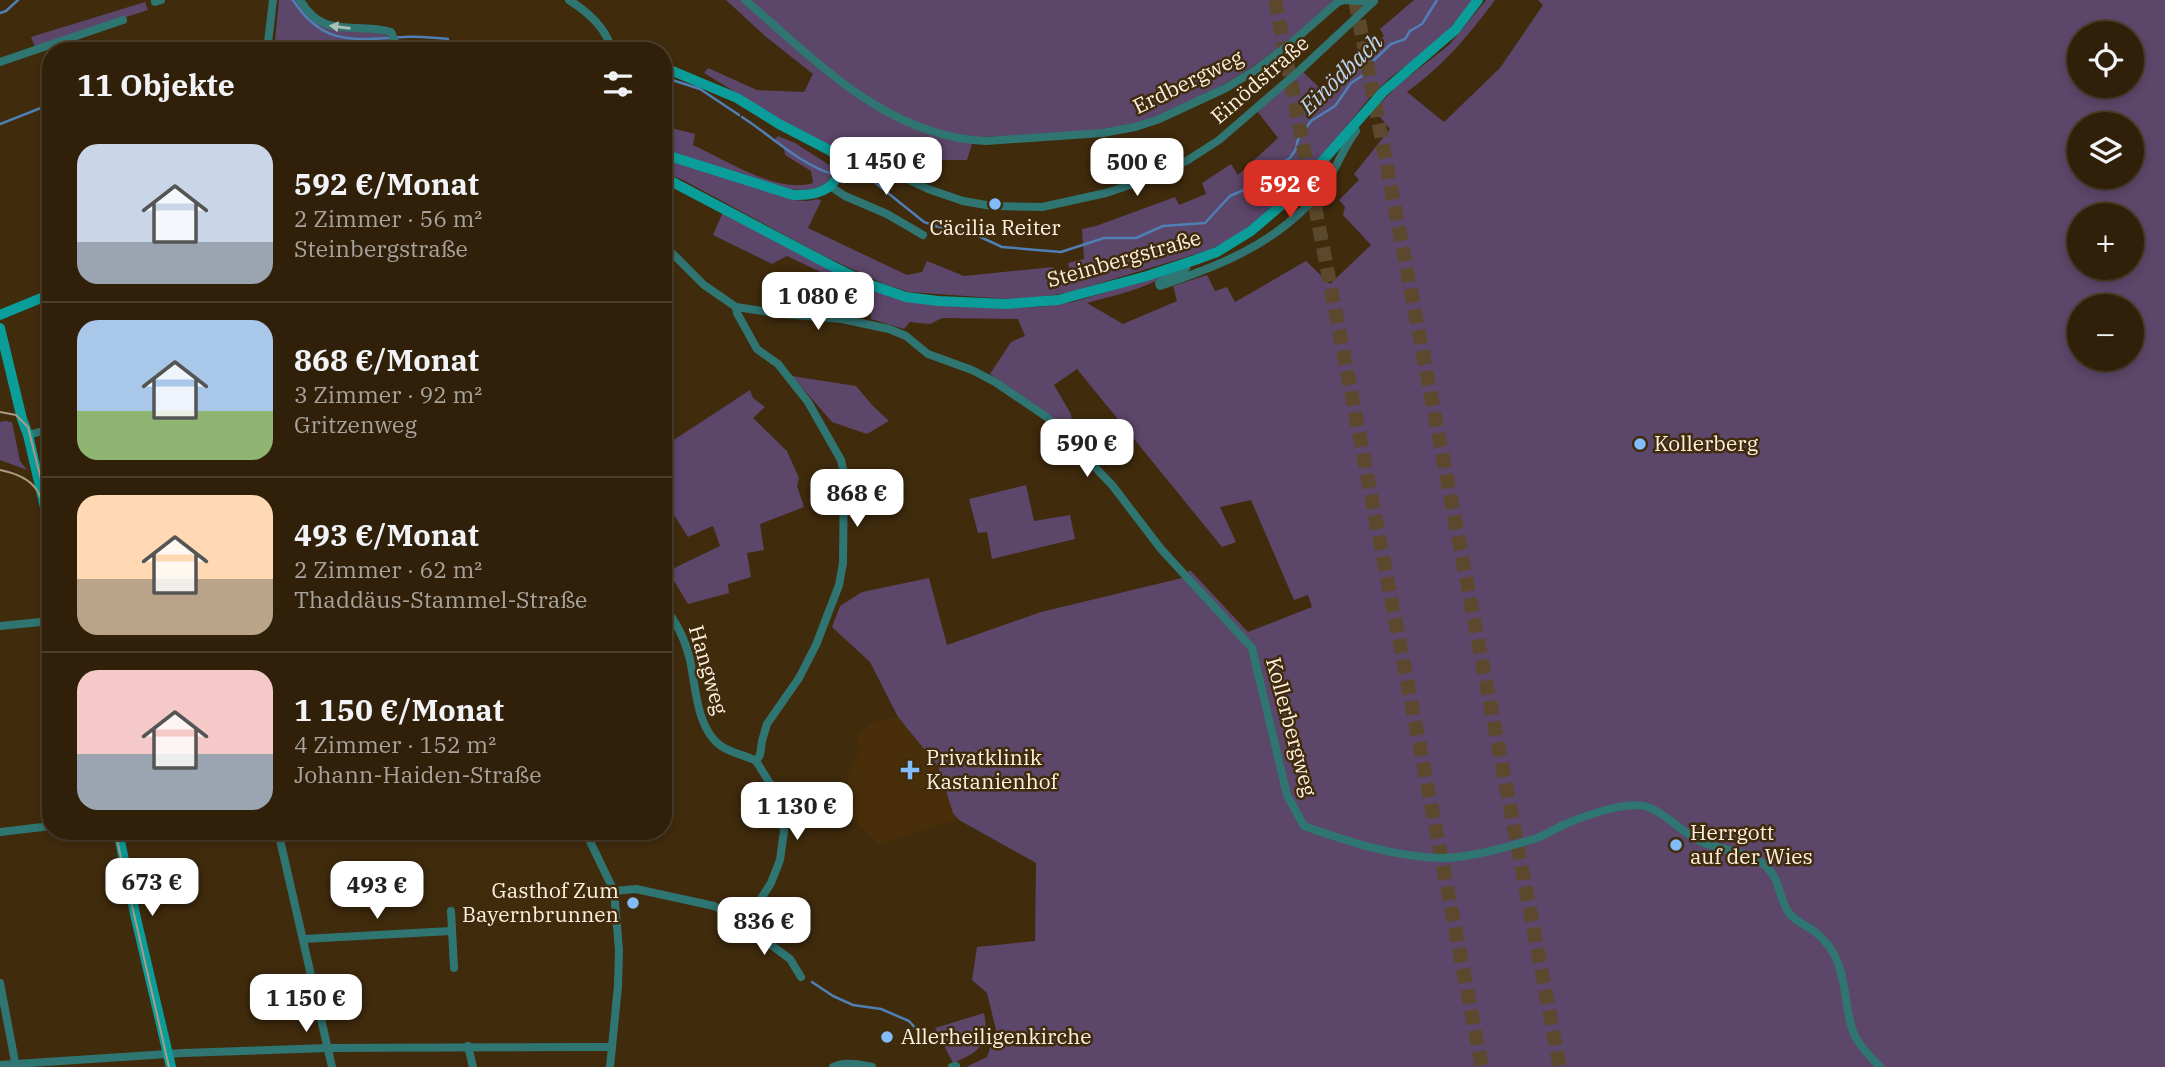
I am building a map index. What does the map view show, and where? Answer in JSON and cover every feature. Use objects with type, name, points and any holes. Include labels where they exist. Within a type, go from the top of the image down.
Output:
[{"type":"main road","name":"Steinbergstraße","points":[[672,182],[857,279],[913,299],[985,304],[1038,303],[1076,296],[1184,264],[1217,251],[1251,230],[1279,208],[1314,172],[1383,92],[1455,30],[1478,0]]},
{"type":"main road","points":[[391,42],[394,38],[419,42]]},
{"type":"main road","points":[[672,69],[737,97],[779,124],[829,149],[839,161],[833,184],[817,194],[793,195],[672,157]]},
{"type":"main road","points":[[0,315],[42,298]]},
{"type":"main road","points":[[0,328],[42,495]]},
{"type":"main road","points":[[119,840],[171,1067]]},
{"type":"street","points":[[268,42],[272,0]]},
{"type":"street","points":[[300,0],[321,23],[394,38]]},
{"type":"street","points":[[569,0],[598,24],[610,42]]},
{"type":"street","name":"Erdbergweg","points":[[745,0],[826,72],[863,98],[922,128],[971,141],[1103,133],[1157,120],[1226,88],[1254,71],[1338,2],[1373,1]]},
{"type":"street","name":"Einödstraße","points":[[839,161],[883,168],[928,189],[963,201],[992,206],[1042,207],[1105,193],[1154,177],[1219,140],[1299,71],[1373,1]]},
{"type":"street","points":[[59,42],[123,20]]},
{"type":"street","points":[[0,62],[42,48]]},
{"type":"street","points":[[1184,264],[1186,268],[1158,283],[1160,286],[1212,268],[1267,240],[1286,226],[1325,186],[1356,131],[1353,125]]},
{"type":"street","points":[[833,184],[845,196],[887,214],[923,235]]},
{"type":"street","name":"Kollerbergweg","points":[[672,253],[704,285],[736,307],[842,319],[889,329],[906,336],[928,354],[972,370],[995,382],[1048,418],[1112,485],[1161,549],[1252,648],[1287,795],[1304,826],[1359,845],[1445,858],[1482,852],[1539,837],[1562,825],[1605,811],[1647,807],[1658,812],[1692,838],[1713,847],[1752,857],[1774,876],[1792,917],[1821,937],[1835,954],[1854,1035],[1880,1067]]},
{"type":"street","points":[[736,307],[757,349],[778,364],[808,402],[841,460],[844,474],[843,563],[839,585],[816,645],[799,678],[767,724],[761,755],[756,761],[776,793],[784,831],[779,860],[771,883],[746,922]]},
{"type":"street","points":[[28,435],[42,431]]},
{"type":"street","name":"Hangweg","points":[[672,616],[690,657],[700,711],[712,737],[727,750],[756,761]]},
{"type":"street","points":[[0,626],[42,622]]},
{"type":"street","points":[[0,832],[42,828]]},
{"type":"street","points":[[280,840],[332,1067]]},
{"type":"street","points":[[589,840],[614,891],[619,950],[610,1067]]},
{"type":"street","points":[[614,891],[636,889],[714,906],[746,922],[790,959],[801,977]]},
{"type":"street","points":[[451,911],[454,968]]},
{"type":"street","points":[[304,939],[451,931]]},
{"type":"street","points":[[0,983],[16,1065]]},
{"type":"street","points":[[468,1046],[472,1067]]},
{"type":"street","points":[[0,1065],[168,1054],[328,1048],[612,1047]]},
{"type":"street","points":[[833,1067],[847,1063],[872,1067]]},
{"type":"shaded area","points":[[279,0],[296,0],[305,13],[325,27],[387,35],[390,41],[387,42],[275,42]]},
{"type":"shaded area","points":[[726,0],[1336,0],[1248,69],[1210,92],[1159,116],[1129,126],[1091,131],[974,137],[967,160],[935,160],[915,177],[843,152],[780,120],[704,73],[708,68],[757,90],[804,92],[813,74],[765,36]]},
{"type":"shaded area","points":[[1414,0],[1473,0],[1430,48],[1391,77],[1371,96],[1308,173],[1281,201],[1251,225],[1206,251],[1071,292],[1007,299],[909,292],[884,284],[822,255],[672,176],[672,160],[793,200],[818,199],[821,201],[808,228],[907,275],[922,272],[927,261],[964,276],[1053,267],[1056,276],[1070,273],[1068,263],[1084,259],[1082,229],[1175,197],[1179,205],[1206,194],[1202,183],[1231,164],[1238,175],[1278,138],[1257,111],[1302,71],[1321,89],[1384,36],[1380,29]]},
{"type":"shaded area","points":[[1486,0],[1495,0],[1455,49],[1407,92],[1444,122],[1500,68],[1543,5],[1538,0],[2165,0],[2165,1067],[966,1067],[987,1057],[996,1030],[987,993],[972,980],[977,947],[1035,941],[1036,863],[959,820],[953,813],[938,766],[898,717],[870,662],[832,627],[840,606],[862,592],[929,578],[947,645],[1041,612],[1182,578],[1190,570],[1248,632],[1312,607],[1308,595],[1294,600],[1251,500],[1220,507],[1236,542],[1222,547],[1077,369],[1054,385],[1071,414],[1073,428],[1064,431],[1054,419],[990,374],[1011,342],[1025,336],[1018,319],[942,318],[930,324],[910,322],[904,329],[871,319],[871,301],[855,296],[854,288],[787,256],[772,264],[713,235],[723,212],[890,297],[1011,308],[1040,307],[1073,302],[1170,273],[1141,287],[1087,303],[1123,324],[1177,301],[1173,286],[1207,275],[1215,291],[1227,287],[1235,302],[1306,261],[1330,284],[1371,245],[1343,215],[1345,207],[1339,200],[1359,180],[1354,174],[1390,129],[1372,112],[1398,85],[1449,45]]},
{"type":"shaded area","points":[[145,2],[148,10],[50,42],[42,42],[42,45],[35,47],[31,37]]},
{"type":"shaded area","points":[[672,128],[695,134],[693,145],[752,174],[784,184],[813,183],[811,171],[785,155],[784,148],[773,141],[778,136],[795,143],[834,168],[827,181],[816,188],[787,189],[672,152]]},
{"type":"shaded area","points":[[792,376],[856,386],[889,421],[867,434],[832,422]]},
{"type":"shaded area","points":[[750,390],[753,398],[765,407],[753,418],[787,451],[799,478],[797,486],[804,507],[760,524],[764,550],[747,553],[751,577],[728,584],[729,593],[688,604],[672,578],[672,569],[720,546],[713,526],[688,537],[672,512],[672,441]]},
{"type":"shaded area","points":[[0,422],[12,422],[20,461],[27,470],[0,460]]},
{"type":"shaded area","points":[[1026,485],[1034,521],[1070,515],[1075,539],[992,559],[987,532],[978,533],[969,499]]},
{"type":"shaded area","points":[[898,717],[938,766],[953,813],[959,820],[880,845],[854,820],[848,796],[848,773],[860,754],[857,735],[875,721]]},
{"type":"shaded area","points":[[984,1013],[985,1032],[981,1046],[953,1063],[935,1028]]},
{"type":"waterway","name":"Einödbach","points":[[0,13],[18,0]]},
{"type":"waterway","name":"Einödbach","points":[[293,0],[317,26],[342,37],[448,39]]},
{"type":"waterway","name":"Einödbach","points":[[842,177],[873,181],[924,222],[974,234],[1002,247],[1061,252],[1104,238],[1136,238],[1163,226],[1205,223],[1230,196],[1269,179],[1283,162],[1290,158],[1298,139],[1311,121],[1335,106],[1351,83],[1362,76],[1391,44],[1405,39],[1410,31],[1422,24],[1437,0]]},
{"type":"waterway","name":"Einödbach","points":[[672,80],[700,89],[739,115]]},
{"type":"waterway","name":"Einödbach","points":[[0,124],[42,108]]},
{"type":"waterway","name":"Einödbach","points":[[742,117],[798,157],[835,175]]},
{"type":"waterway","points":[[812,982],[853,1005],[881,1009],[909,1021],[928,1042]]},
{"type":"tunnel","points":[[1275,0],[1482,1067]]},
{"type":"tunnel","points":[[1355,0],[1560,1067]]},
{"type":"tram line","points":[[0,412],[16,415],[28,427],[42,484]]},
{"type":"tram line","points":[[0,470],[26,479],[34,486],[42,501]]},
{"type":"tram line","points":[[117,840],[169,1067]]},
{"type":"place","name":"Cäcilia Reiter","points":[[995,204]]},
{"type":"place","name":"Kollerberg","points":[[1640,444]]},
{"type":"place","name":"Privatklinik Kastanienhof","points":[[910,770]]},
{"type":"place","name":"Herrgott auf der Wies","points":[[1676,845]]},
{"type":"place","name":"Gasthof Zum Bayernbrunnen","points":[[633,903]]},
{"type":"place","name":"Allerheiligenkirche","points":[[887,1037]]}]
